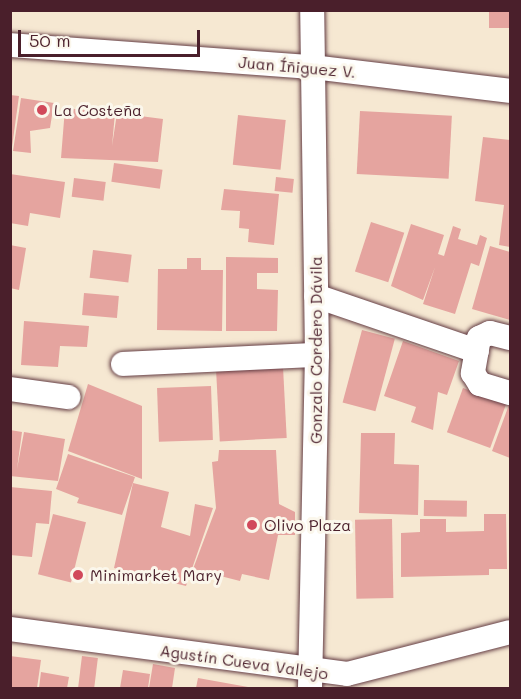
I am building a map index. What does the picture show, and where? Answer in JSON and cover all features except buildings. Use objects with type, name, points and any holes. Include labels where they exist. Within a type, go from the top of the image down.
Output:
[{"type":"street","name":"Gonzalo Cordero Dávila","points":[[311,681],[317,355],[312,10]]},
{"type":"street","name":"Juan Íñiguez V.","points":[[10,45],[313,67],[510,91]]},
{"type":"street","points":[[316,296],[477,351]]},
{"type":"street","points":[[510,338],[484,333],[477,351],[475,379],[510,393]]},
{"type":"street","points":[[123,364],[317,355]]},
{"type":"street","points":[[10,389],[68,398]]},
{"type":"street","name":"Agustín Cueva Vallejo","points":[[10,629],[311,681],[510,632]]},
{"type":"place","name":"La Costeña","points":[[42,110]]},
{"type":"place","name":"Olivo Plaza","points":[[252,525]]},
{"type":"place","name":"Minimarket Mary","points":[[78,575]]}]
